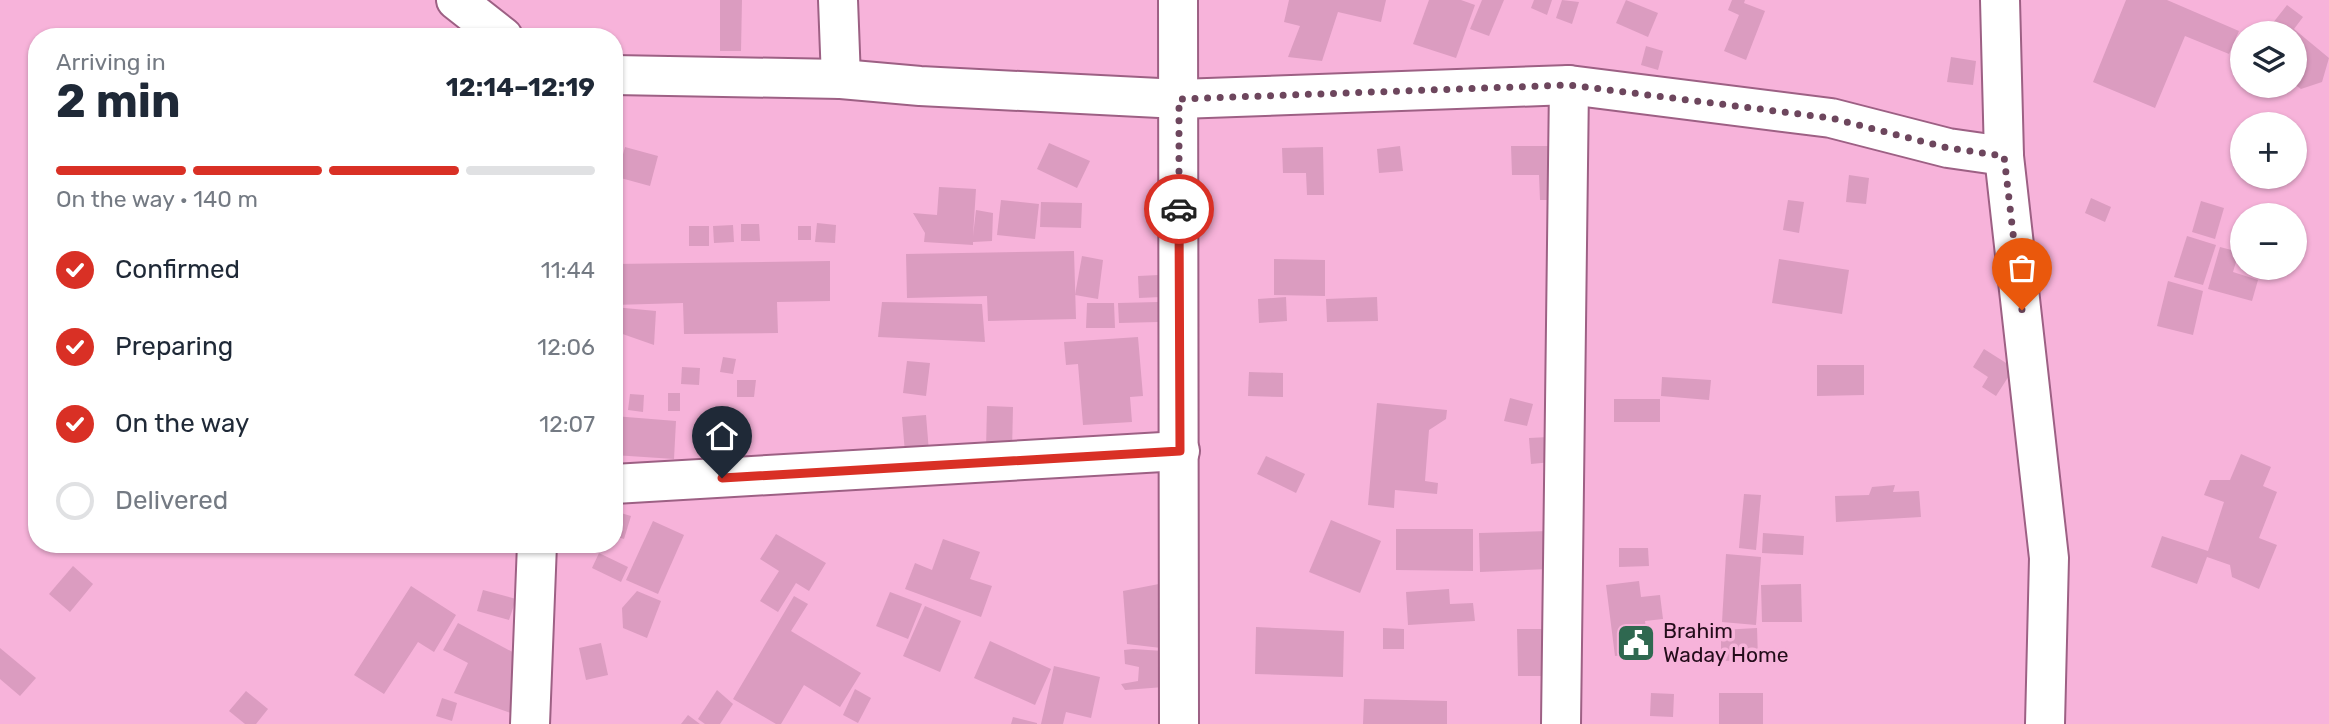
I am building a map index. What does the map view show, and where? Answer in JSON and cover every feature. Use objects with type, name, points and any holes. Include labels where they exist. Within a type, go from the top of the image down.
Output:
[{"type":"street","points":[[456,0],[492,28]]},
{"type":"street","points":[[838,0],[841,79]]},
{"type":"street","points":[[1178,0],[1179,724]]},
{"type":"street","points":[[2000,0],[2004,156],[2049,558],[2045,724]]},
{"type":"street","points":[[623,75],[841,79],[920,86],[1179,99],[1569,85],[1831,118],[1948,148],[2004,156]]},
{"type":"street","points":[[1561,724],[1569,85]]},
{"type":"street","points":[[623,483],[1180,451]]},
{"type":"street","points":[[530,724],[537,553]]},
{"type":"building","points":[[720,0],[742,0],[741,51],[720,51]]},
{"type":"building","points":[[1289,0],[1386,0],[1381,22],[1338,12],[1322,61],[1288,57],[1300,26],[1284,22]]},
{"type":"building","points":[[1429,0],[1461,0],[1475,5],[1456,58],[1413,44]]},
{"type":"building","points":[[1482,0],[1504,0],[1489,36],[1470,29]]},
{"type":"building","points":[[1534,0],[1552,0],[1547,15],[1531,8]]},
{"type":"building","points":[[1562,0],[1579,2],[1572,24],[1556,18]]},
{"type":"building","points":[[1626,0],[1658,13],[1648,37],[1616,23]]},
{"type":"building","points":[[1732,0],[1745,0],[1744,3],[1765,11],[1746,60],[1724,51],[1739,15],[1728,10]]},
{"type":"building","points":[[2126,0],[2167,0],[2230,27],[2229,54],[2185,36],[2155,108],[2093,82]]},
{"type":"building","points":[[2287,5],[2303,17],[2300,21],[2274,21]]},
{"type":"building","points":[[2307,40],[2329,58],[2322,82],[2307,87]]},
{"type":"building","points":[[1646,46],[1663,51],[1658,70],[1641,65]]},
{"type":"building","points":[[1951,57],[1976,61],[1973,85],[1947,82]]},
{"type":"building","points":[[1049,143],[1090,161],[1077,188],[1037,169]]},
{"type":"building","points":[[1400,146],[1403,171],[1379,173],[1377,149]]},
{"type":"building","points":[[1511,146],[1549,146],[1550,200],[1540,200],[1539,175],[1512,175]]},
{"type":"building","points":[[625,147],[658,156],[650,186],[623,179]]},
{"type":"building","points":[[1323,147],[1324,195],[1307,195],[1306,173],[1283,173],[1282,148]]},
{"type":"building","points":[[1849,175],[1869,178],[1866,204],[1846,202]]},
{"type":"building","points":[[939,187],[976,189],[973,236],[976,210],[993,213],[992,241],[973,242],[973,245],[924,242],[925,233],[913,213],[937,215]]},
{"type":"building","points":[[2091,198],[2111,207],[2105,222],[2085,213]]},
{"type":"building","points":[[1001,200],[1039,204],[1035,239],[997,235]]},
{"type":"building","points":[[1788,200],[1804,202],[1799,233],[1783,230]]},
{"type":"building","points":[[2201,201],[2224,208],[2215,239],[2192,232]]},
{"type":"building","points":[[1041,202],[1082,203],[1081,228],[1040,227]]},
{"type":"building","points":[[817,223],[836,225],[835,243],[815,242]]},
{"type":"building","points":[[741,224],[759,224],[760,241],[741,241]]},
{"type":"building","points":[[733,225],[734,242],[714,243],[713,226]]},
{"type":"building","points":[[689,226],[709,226],[709,246],[689,246]]},
{"type":"building","points":[[798,226],[811,226],[811,240],[798,240]]},
{"type":"building","points":[[2187,236],[2216,245],[2203,285],[2174,277]]},
{"type":"building","points":[[2220,247],[2230,250],[2230,280],[2258,280],[2252,301],[2208,289]]},
{"type":"building","points":[[1074,251],[1076,319],[988,321],[987,296],[907,298],[906,254]]},
{"type":"building","points":[[1082,256],[1103,260],[1098,299],[1075,295]]},
{"type":"building","points":[[1274,259],[1325,260],[1325,296],[1274,295]]},
{"type":"building","points":[[1779,259],[1849,270],[1842,314],[1772,303]]},
{"type":"building","points":[[830,261],[830,301],[777,302],[778,333],[684,334],[683,303],[623,305],[623,264]]},
{"type":"building","points":[[1159,275],[1161,297],[1139,298],[1138,276]]},
{"type":"building","points":[[2168,281],[2203,291],[2193,335],[2157,326]]},
{"type":"building","points":[[1286,297],[1287,321],[1259,323],[1258,299]]},
{"type":"building","points":[[1377,297],[1378,321],[1327,322],[1326,299]]},
{"type":"building","points":[[882,302],[982,304],[985,342],[878,337]]},
{"type":"building","points":[[1158,302],[1158,322],[1119,323],[1118,303]]},
{"type":"building","points":[[1087,303],[1114,303],[1115,328],[1086,328]]},
{"type":"building","points":[[623,308],[656,311],[654,345],[623,334]]},
{"type":"building","points":[[1138,337],[1143,396],[1130,397],[1132,422],[1083,425],[1078,364],[1066,365],[1064,342]]},
{"type":"building","points":[[1984,349],[2014,368],[1996,396],[1982,387],[1988,377],[1973,367]]},
{"type":"building","points":[[723,357],[736,359],[733,374],[720,372]]},
{"type":"building","points":[[907,361],[930,363],[926,396],[903,393]]},
{"type":"building","points":[[1817,365],[1864,365],[1864,395],[1817,396]]},
{"type":"building","points":[[682,367],[700,368],[699,385],[681,384]]},
{"type":"building","points":[[1249,372],[1283,373],[1283,397],[1248,396]]},
{"type":"building","points":[[1662,377],[1711,380],[1709,400],[1661,396]]},
{"type":"building","points":[[737,380],[756,380],[754,397],[737,397]]},
{"type":"building","points":[[668,393],[680,393],[680,411],[668,411]]},
{"type":"building","points":[[630,394],[644,395],[643,412],[628,410]]},
{"type":"building","points":[[1510,398],[1533,404],[1527,426],[1504,421]]},
{"type":"building","points":[[1614,399],[1660,399],[1660,422],[1614,422]]},
{"type":"building","points":[[1377,403],[1447,410],[1446,419],[1429,430],[1425,481],[1438,483],[1437,494],[1395,490],[1394,508],[1368,505]]},
{"type":"building","points":[[987,406],[1013,407],[1012,451],[986,450]]},
{"type":"building","points":[[926,415],[929,452],[905,453],[902,417]]},
{"type":"building","points":[[623,417],[676,421],[674,459],[623,456]]},
{"type":"building","points":[[1549,437],[1552,462],[1531,464],[1529,438]]},
{"type":"building","points":[[2241,454],[2271,467],[2263,486],[2277,492],[2259,538],[2277,545],[2259,589],[2232,577],[2230,565],[2207,557],[2197,584],[2151,567],[2162,536],[2208,551],[2224,502],[2204,495],[2210,480],[2230,480]]},
{"type":"building","points":[[1266,456],[1305,474],[1296,493],[1257,474]]},
{"type":"building","points":[[1895,485],[1893,492],[1919,491],[1921,517],[1836,522],[1835,496],[1869,495],[1872,487]]},
{"type":"building","points":[[1744,494],[1761,495],[1756,550],[1739,548]]},
{"type":"building","points":[[623,514],[631,516],[623,539]]},
{"type":"building","points":[[1331,520],[1381,541],[1360,593],[1309,572]]},
{"type":"building","points":[[653,521],[684,535],[658,594],[626,580]]},
{"type":"building","points":[[1396,529],[1473,529],[1473,571],[1396,570]]},
{"type":"building","points":[[1548,531],[1549,569],[1480,572],[1479,533]]},
{"type":"building","points":[[1763,533],[1804,536],[1803,555],[1762,553]]},
{"type":"building","points":[[776,534],[826,563],[809,591],[796,583],[778,612],[760,601],[779,571],[760,559]]},
{"type":"building","points":[[943,539],[980,552],[970,579],[992,586],[981,617],[905,589],[915,563],[932,570]]},
{"type":"building","points":[[1619,548],[1648,548],[1649,566],[1619,567]]},
{"type":"building","points":[[599,553],[628,567],[621,582],[592,568]]},
{"type":"building","points":[[1726,554],[1761,557],[1756,625],[1722,622]]},
{"type":"building","points":[[73,566],[93,584],[70,612],[49,594]]},
{"type":"building","points":[[1639,581],[1641,597],[1660,595],[1663,619],[1645,621],[1649,652],[1615,656],[1606,585]]},
{"type":"building","points":[[1164,583],[1161,648],[1127,644],[1123,591]]},
{"type":"building","points":[[1801,584],[1802,622],[1762,622],[1761,585]]},
{"type":"building","points":[[411,586],[456,615],[434,652],[418,642],[384,694],[354,675]]},
{"type":"building","points":[[1449,589],[1450,604],[1473,603],[1475,621],[1408,625],[1406,592]]},
{"type":"building","points":[[483,590],[516,599],[509,620],[477,611]]},
{"type":"building","points":[[637,591],[661,601],[647,638],[623,628],[622,608]]},
{"type":"building","points":[[890,592],[922,604],[908,639],[876,626]]},
{"type":"building","points":[[794,596],[808,604],[791,631],[861,673],[840,707],[804,685],[781,724],[776,724],[733,699]]},
{"type":"building","points":[[925,606],[961,621],[940,672],[903,656]]},
{"type":"building","points":[[458,623],[522,657],[511,713],[454,693],[468,663],[443,650]]},
{"type":"building","points":[[1256,627],[1344,631],[1343,677],[1255,674]]},
{"type":"building","points":[[1383,628],[1404,629],[1404,649],[1383,649]]},
{"type":"building","points":[[1757,628],[1758,660],[1721,661],[1721,630]]},
{"type":"building","points":[[1517,629],[1553,629],[1553,676],[1518,676]]},
{"type":"building","points":[[990,641],[1051,669],[1035,705],[974,678]]},
{"type":"building","points":[[601,643],[608,675],[586,680],[579,648]]},
{"type":"building","points":[[0,648],[36,678],[20,696],[0,679]]},
{"type":"building","points":[[1124,650],[1163,651],[1164,687],[1125,690],[1121,684],[1138,681],[1139,667],[1125,664]]},
{"type":"building","points":[[1054,666],[1100,677],[1091,718],[1066,712],[1063,724],[1041,724]]},
{"type":"building","points":[[855,689],[871,698],[858,723],[843,715]]},
{"type":"building","points":[[717,690],[733,704],[720,724],[705,724],[698,719]]},
{"type":"building","points":[[246,691],[268,709],[256,724],[245,724],[229,711]]},
{"type":"building","points":[[1651,693],[1674,694],[1673,717],[1650,716]]},
{"type":"building","points":[[1719,693],[1763,693],[1763,724],[1719,724]]},
{"type":"building","points":[[442,698],[457,703],[452,721],[436,716]]},
{"type":"building","points":[[1364,699],[1447,701],[1447,724],[1363,724]]},
{"type":"building","points":[[688,715],[700,724],[681,724]]},
{"type":"building","points":[[1013,717],[1037,723],[1037,724],[1011,724]]},
{"type":"way so far","points":[[1179,209],[1179,99],[1569,85],[1831,118],[1948,148],[2004,156],[2022,310]]},
{"type":"place","name":"Brahim Waday Home","points":[[1636,643]]},
{"type":"route","points":[[722,478],[1180,451],[1179,209]]}]
